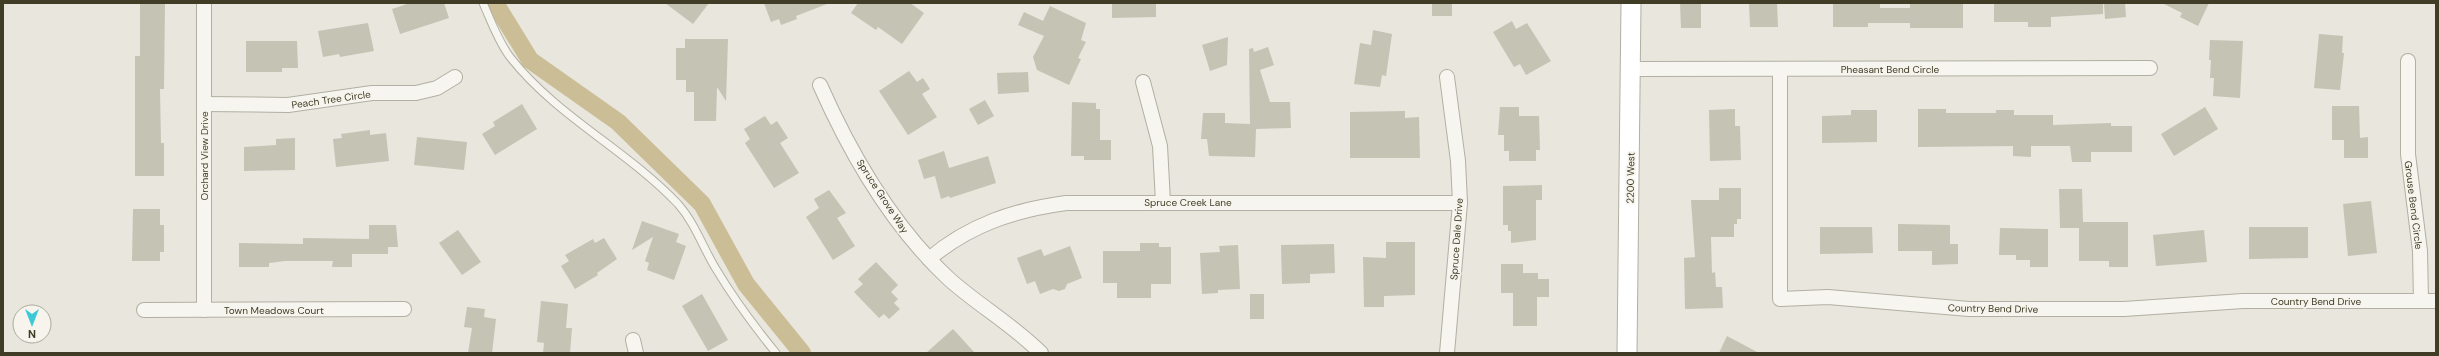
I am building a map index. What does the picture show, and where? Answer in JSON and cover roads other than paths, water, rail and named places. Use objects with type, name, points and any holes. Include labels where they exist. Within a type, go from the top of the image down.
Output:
[{"type":"street","name":"Orchard View Drive","points":[[204,3],[204,310]]},
{"type":"street","name":"2200 West","points":[[1627,353],[1631,3]]},
{"type":"street","name":"Grouse Bend Circle","points":[[2408,61],[2408,154],[2420,251],[2421,301]]},
{"type":"street","name":"Pheasant Bend Circle","points":[[1631,69],[2150,68]]},
{"type":"street","name":"Country Bend Drive","points":[[1780,69],[1780,299],[1828,297],[1969,309],[2156,308],[2244,301],[2436,301]]},
{"type":"street","name":"Peach Tree Circle","points":[[204,104],[288,105],[372,93],[416,93],[437,88],[455,77]]},
{"type":"street","name":"Spruce Dale Drive","points":[[1447,77],[1458,162],[1460,203],[1447,353]]},
{"type":"street","points":[[1143,82],[1160,146],[1163,202]]},
{"type":"street","name":"Spruce Grove Way","points":[[820,85],[837,123],[901,226],[929,259],[969,296],[1021,335],[1041,353]]},
{"type":"street","name":"Spruce Creek Lane","points":[[929,259],[962,234],[1002,216],[1023,210],[1066,203],[1460,203]]},
{"type":"street","name":"Town Meadows Court","points":[[144,310],[404,309]]},
{"type":"lane","points":[[483,3],[498,38],[510,57],[533,82],[550,99],[648,175],[679,206],[735,299],[776,353]]},
{"type":"waterway","points":[[495,3],[530,60],[618,122],[702,204],[746,284],[802,353]]}]
